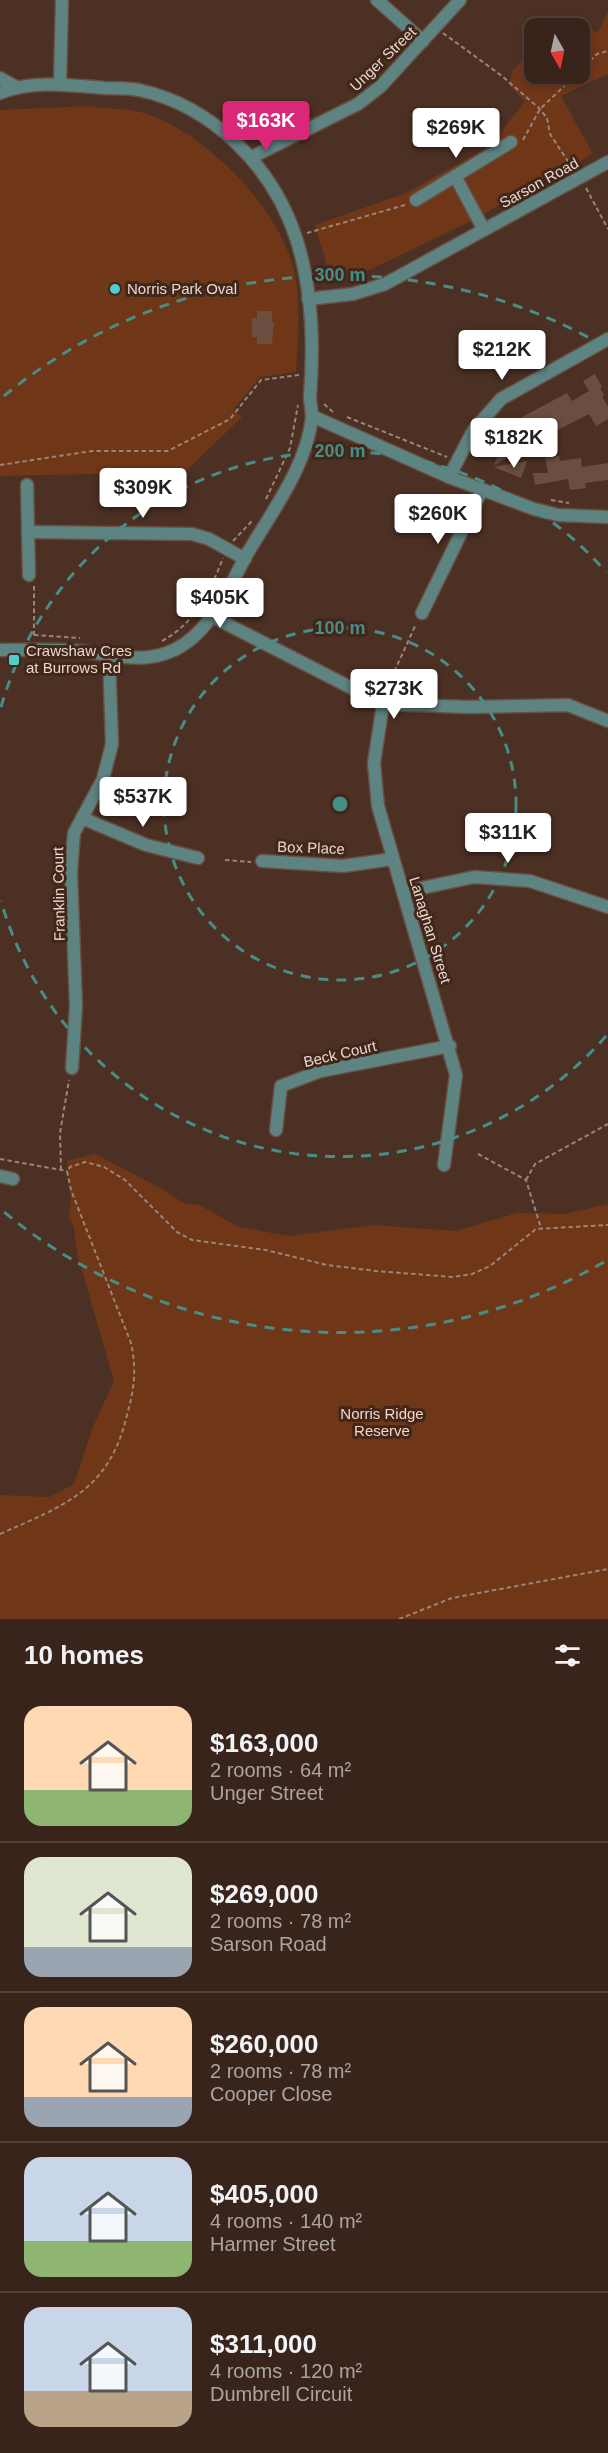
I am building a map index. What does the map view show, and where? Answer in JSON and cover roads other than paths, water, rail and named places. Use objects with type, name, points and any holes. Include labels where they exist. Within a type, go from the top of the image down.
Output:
[{"type":"street","points":[[60,84],[62,0]]},
{"type":"street","points":[[377,0],[423,41]]},
{"type":"street","name":"Unger Street","points":[[252,158],[358,104],[381,86],[460,0]]},
{"type":"street","points":[[0,78],[16,87]]},
{"type":"street","points":[[0,93],[16,87],[60,84],[138,90],[183,106],[214,125],[252,158],[278,200],[296,238],[308,298],[312,416],[302,455],[245,559],[211,616],[195,635],[173,650],[141,658],[34,650],[0,650]]},
{"type":"street","points":[[416,200],[511,142]]},
{"type":"street","name":"Sarson Road","points":[[308,298],[353,294],[385,284],[608,162]]},
{"type":"street","points":[[456,176],[484,230]]},
{"type":"street","points":[[449,477],[473,431],[501,399],[608,339]]},
{"type":"street","points":[[312,416],[482,490],[558,515],[608,517]]},
{"type":"street","points":[[27,485],[32,578]]},
{"type":"street","points":[[419,617],[482,490]]},
{"type":"street","points":[[28,532],[192,534],[245,559]]},
{"type":"street","points":[[211,616],[384,700],[469,707],[568,705],[608,721]]},
{"type":"street","name":"Franklin Court","points":[[72,1068],[76,1006],[71,872],[74,833],[103,779],[112,744],[109,656]]},
{"type":"street","name":"Lanaghan Street","points":[[384,700],[374,763],[378,806],[450,1046],[456,1075],[444,1165]]},
{"type":"street","points":[[82,818],[146,845],[198,858]]},
{"type":"street","name":"Box Place","points":[[260,862],[344,866],[393,859]]},
{"type":"street","points":[[403,892],[474,878],[530,881],[608,907]]},
{"type":"street","name":"Beck Court","points":[[276,1130],[281,1086],[321,1071],[450,1046]]},
{"type":"place","name":"Norris Park Oval","points":[[115,289]]},
{"type":"place","name":"Crawshaw Cres at Burrows Rd","points":[[14,660]]},
{"type":"park label","name":"Norris Ridge Reserve","points":[[382,1422]]}]
